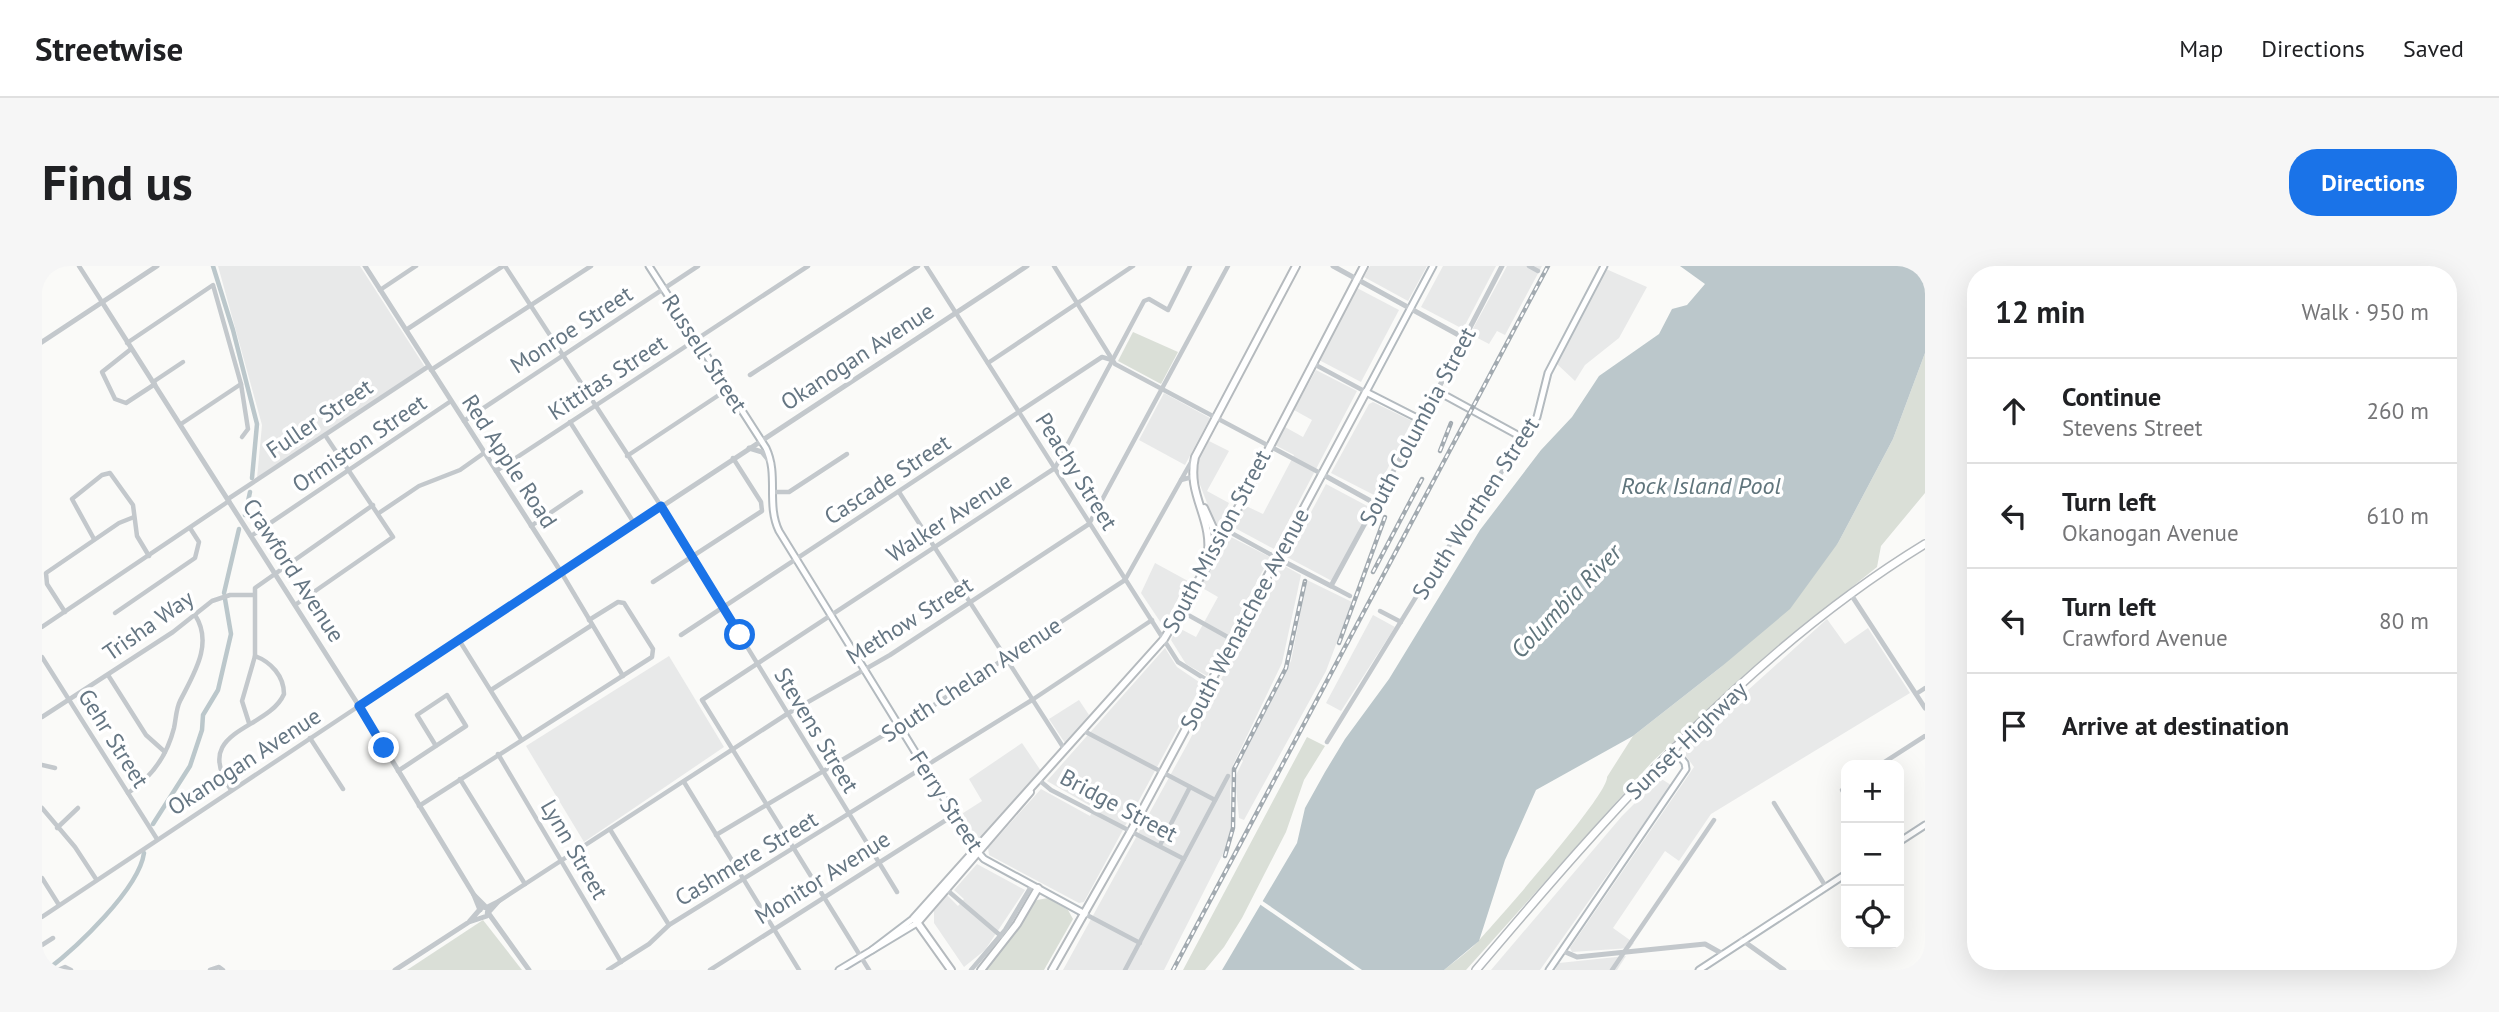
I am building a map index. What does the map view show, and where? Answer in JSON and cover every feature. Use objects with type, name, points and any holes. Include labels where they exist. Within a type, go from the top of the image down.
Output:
[{"type":"highway","name":"Sunset Highway","points":[[1476,970],[1613,810],[1674,748],[1809,626],[1850,593],[1925,544]]},
{"type":"main road","name":"Russell Street","points":[[649,266],[761,440]]},
{"type":"main road","name":"South Chelan Avenue","points":[[1195,457],[1296,266]]},
{"type":"main road","name":"South Mission Street","points":[[915,921],[1025,801],[1031,789],[1164,639],[1364,266]]},
{"type":"main road","name":"South Wenatchee Avenue","points":[[1052,970],[1086,914],[1163,772],[1433,266]]},
{"type":"main road","name":"South Worthen Street","points":[[1525,439],[1538,417],[1548,373],[1604,266]]},
{"type":"main road","points":[[1366,391],[1421,420]]},
{"type":"main road","points":[[1437,391],[1525,439]]},
{"type":"main road","name":"South Columbia Street","points":[[1421,420],[1437,391]]},
{"type":"main road","name":"Ferry Street","points":[[761,440],[772,465],[772,517],[977,851],[1035,887],[1086,914]]},
{"type":"main road","points":[[1195,457],[1192,477],[1209,530],[1207,561]]},
{"type":"main road","points":[[1199,502],[1207,512],[1214,530],[1224,530]]},
{"type":"main road","points":[[1549,970],[1686,769],[1685,763],[1674,748]]},
{"type":"main road","points":[[1904,839],[1925,826]]},
{"type":"main road","name":"South Mission Street","points":[[839,970],[915,921],[947,890],[977,851]]},
{"type":"main road","points":[[1699,970],[1721,953],[1841,877]]},
{"type":"main road","points":[[981,970],[1017,924],[1035,887]]},
{"type":"main road","points":[[915,921],[951,970]]},
{"type":"street","name":"Crawford Avenue","points":[[79,266],[359,706],[474,895],[529,970]]},
{"type":"street","points":[[42,342],[157,266]]},
{"type":"street","name":"Red Apple Road","points":[[365,266],[561,572],[623,676]]},
{"type":"street","points":[[380,290],[416,266]]},
{"type":"street","points":[[406,330],[504,266]]},
{"type":"street","name":"Stevens Street","points":[[504,266],[661,506],[848,817],[897,892]]},
{"type":"street","name":"Fuller Street","points":[[42,627],[325,435],[591,266]]},
{"type":"street","name":"Monroe Street","points":[[464,421],[698,266]]},
{"type":"street","name":"Kittitas Street","points":[[496,471],[808,266]]},
{"type":"street","points":[[750,375],[918,266]]},
{"type":"street","name":"Peachy Street","points":[[926,266],[1181,665],[1210,681]]},
{"type":"street","name":"Okanogan Avenue","points":[[42,917],[634,523],[1027,266]]},
{"type":"street","points":[[1054,266],[1115,364],[1376,504]]},
{"type":"street","points":[[988,363],[1133,266]]},
{"type":"street","name":"Walker Avenue","points":[[733,750],[702,700],[1055,468],[1146,299],[1168,310],[1190,266]]},
{"type":"street","name":"Methow Street","points":[[395,970],[787,714],[864,670],[1089,524],[1228,266]]},
{"type":"street","points":[[1333,266],[1464,338]]},
{"type":"street","name":"South Columbia Street","points":[[1437,391],[1502,266]]},
{"type":"street","points":[[1529,266],[1538,271]]},
{"type":"street","points":[[127,342],[213,285],[241,384],[248,429],[242,437]]},
{"type":"street","points":[[131,349],[102,372],[115,399],[126,403],[183,362]]},
{"type":"street","name":"Cascade Street","points":[[681,635],[1102,357],[1112,360]]},
{"type":"street","points":[[1312,363],[1366,391]]},
{"type":"street","points":[[181,424],[241,384]]},
{"type":"street","points":[[627,456],[728,389]]},
{"type":"street","name":"Ormiston Street","points":[[251,537],[451,401]]},
{"type":"street","name":"South Columbia Street","points":[[1331,586],[1421,420]]},
{"type":"street","points":[[570,422],[634,523]]},
{"type":"street","points":[[295,605],[393,537],[325,435]]},
{"type":"street","name":"South Worthen Street","points":[[1327,741],[1434,566],[1525,439]]},
{"type":"street","points":[[748,448],[762,452],[772,465]]},
{"type":"street","points":[[379,513],[419,486],[460,470],[484,453]]},
{"type":"street","points":[[771,491],[789,492],[847,454]]},
{"type":"street","name":"South Chelan Avenue","points":[[716,835],[899,726],[1125,580],[1195,457]]},
{"type":"street","points":[[653,582],[763,507],[733,458]]},
{"type":"street","points":[[94,539],[72,499],[108,473],[114,475],[132,505],[137,536],[149,556]]},
{"type":"street","points":[[1181,480],[1192,477]]},
{"type":"street","points":[[531,526],[581,492]]},
{"type":"street","points":[[899,492],[1065,751]]},
{"type":"street","points":[[249,723],[242,701],[255,656],[253,595],[258,584],[373,505]]},
{"type":"street","points":[[65,612],[47,584],[46,573],[122,520],[134,517]]},
{"type":"street","points":[[115,613],[195,558],[199,542],[190,528]]},
{"type":"street","points":[[1224,530],[1350,596]]},
{"type":"street","points":[[1850,593],[1925,708]]},
{"type":"street","name":"Trisha Way","points":[[42,717],[217,599],[230,595],[253,595]]},
{"type":"street","points":[[419,806],[520,739],[543,728],[623,676],[653,655],[653,649],[624,603],[618,602],[491,691]]},
{"type":"street","points":[[1180,611],[1233,640]]},
{"type":"street","points":[[1380,611],[1401,622]]},
{"type":"street","points":[[128,793],[146,780],[165,752],[177,707],[201,652],[202,630],[195,615]]},
{"type":"street","name":"Cashmere Street","points":[[608,970],[649,944],[669,925],[1032,701],[1152,620]]},
{"type":"street","points":[[459,639],[520,739]]},
{"type":"street","points":[[231,790],[220,768],[223,746],[232,735],[280,702],[285,691],[273,667],[255,656]]},
{"type":"street","name":"Gehr Street","points":[[42,657],[157,839]]},
{"type":"street","points":[[108,675],[146,736],[165,752]]},
{"type":"street","points":[[1916,694],[1925,688]]},
{"type":"street","points":[[398,771],[436,746],[466,726],[447,695],[417,715],[436,746]]},
{"type":"street","points":[[1084,731],[1215,800]]},
{"type":"street","points":[[1888,760],[1925,736]]},
{"type":"street","points":[[310,738],[343,789]]},
{"type":"street","points":[[733,750],[869,970]]},
{"type":"street","name":"Lynn Street","points":[[498,754],[621,962]]},
{"type":"street","points":[[42,765],[55,768]]},
{"type":"street","points":[[1125,970],[1228,776]]},
{"type":"street","points":[[460,779],[525,884]]},
{"type":"street","name":"Bridge Street","points":[[1040,780],[1051,790],[1184,859]]},
{"type":"street","points":[[684,782],[799,970]]},
{"type":"street","points":[[1160,845],[1190,787]]},
{"type":"street","points":[[1774,803],[1826,887]]},
{"type":"street","points":[[42,808],[75,847],[96,879]]},
{"type":"street","points":[[57,828],[78,808]]},
{"type":"street","name":"Monitor Avenue","points":[[710,970],[954,815]]},
{"type":"street","points":[[1612,970],[1714,820]]},
{"type":"street","points":[[611,830],[669,925]]},
{"type":"street","points":[[42,878],[59,905]]},
{"type":"street","points":[[971,970],[1001,936],[1035,887]]},
{"type":"street","points":[[947,890],[1001,936]]},
{"type":"street","name":"Ferry Street","points":[[1086,914],[1140,943]]},
{"type":"street","points":[[42,945],[53,938]]},
{"type":"street","points":[[1742,940],[1784,970]]},
{"type":"street","points":[[1563,951],[1577,957],[1704,944],[1721,953]]},
{"type":"street","points":[[58,970],[65,967],[71,970]]},
{"type":"street","points":[[210,970],[219,967],[223,970]]},
{"type":"shaded area","points":[[218,266],[360,266],[425,367],[257,478],[262,425]]},
{"type":"shaded area","points":[[1370,266],[1427,266],[1408,301],[1364,277]]},
{"type":"shaded area","points":[[1443,266],[1496,266],[1463,329],[1421,307]]},
{"type":"shaded area","points":[[1507,266],[1542,266],[1505,335],[1497,331],[1489,344],[1470,334]]},
{"type":"shaded area","points":[[1606,269],[1647,287],[1619,338],[1585,365],[1575,381],[1557,364]]},
{"type":"shaded area","points":[[1357,288],[1399,310],[1361,382],[1319,360]]},
{"type":"shaded area","points":[[1133,332],[1178,352],[1161,384],[1118,361]]},
{"type":"shaded area","points":[[1925,353],[1925,493],[1881,546],[1877,567],[1767,655],[1652,762],[1466,970],[1444,970],[1477,942],[1573,830],[1603,788],[1633,736],[1721,667],[1838,543],[1893,439]]},
{"type":"shaded area","points":[[1316,370],[1357,391],[1274,549],[1233,527],[1244,505],[1263,514],[1294,455],[1275,445],[1285,427],[1303,437],[1312,420],[1294,410]]},
{"type":"shaded area","points":[[1164,393],[1210,418],[1185,465],[1139,440]]},
{"type":"shaded area","points":[[1373,402],[1412,421],[1374,495],[1331,473],[1369,404]]},
{"type":"shaded area","points":[[1209,441],[1229,451],[1207,491],[1229,503],[1217,529],[1197,477],[1199,459]]},
{"type":"shaded area","points":[[1326,484],[1371,508],[1332,581],[1287,557]]},
{"type":"shaded area","points":[[1227,535],[1270,557],[1207,676],[1186,664],[1171,640],[1177,627],[1196,637],[1218,597],[1199,586]]},
{"type":"shaded area","points":[[1155,563],[1188,581],[1163,626],[1141,593]]},
{"type":"shaded area","points":[[1281,564],[1301,575],[1282,663],[1233,765],[1230,790],[1232,836],[1164,970],[1063,970],[1188,743]]},
{"type":"shaded area","points":[[1307,580],[1352,602],[1326,671],[1244,820],[1239,818],[1235,777],[1243,761],[1241,759],[1291,661]]},
{"type":"shaded area","points":[[1373,615],[1395,627],[1341,711],[1326,703]]},
{"type":"shaded area","points":[[1827,619],[1845,644],[1868,628],[1910,693],[1711,814],[1679,861],[1665,851],[1613,928],[1634,943],[1630,948],[1572,952],[1570,948],[1694,767],[1686,756],[1686,746]]},
{"type":"shaded area","points":[[1165,648],[1177,667],[1202,684],[1084,902],[1079,903],[989,855],[988,848],[1041,789],[1090,816],[1094,808],[1047,781]]},
{"type":"shaded area","points":[[669,656],[724,747],[584,842],[526,746]]},
{"type":"shaded area","points":[[1079,700],[1089,715],[1065,743],[1049,719]]},
{"type":"shaded area","points":[[1307,737],[1325,746],[1304,780],[1286,832],[1242,918],[1224,947],[1205,970],[1183,970]]},
{"type":"shaded area","points":[[1022,743],[1041,771],[980,839],[976,838],[960,815],[982,801],[969,779]]},
{"type":"shaded area","points":[[1660,778],[1671,785],[1540,970],[1491,970],[1622,816]]},
{"type":"shaded area","points":[[977,864],[1025,890],[985,950],[964,967],[934,923],[934,910],[947,895],[958,906],[964,899],[954,890]]},
{"type":"shaded area","points":[[1048,898],[1068,910],[1073,919],[1044,970],[986,970],[1032,905],[1037,900]]},
{"type":"shaded area","points":[[483,920],[522,970],[407,970]]},
{"type":"shaded area","points":[[1626,956],[1617,970],[1555,970],[1559,963]]},
{"type":"water","name":"Rock Island Pool","points":[[1680,266],[1925,266],[1925,353],[1893,439],[1838,543],[1790,609],[1721,667],[1633,736],[1536,790],[1505,860],[1479,941],[1444,970],[1222,970],[1297,843],[1305,808],[1325,772],[1345,739],[1389,679],[1480,530],[1541,450],[1572,417],[1599,376],[1659,334],[1672,309],[1687,305],[1705,284]]},
{"type":"pier","points":[[1261,900],[1362,970],[1355,970],[1258,903]]},
{"type":"waterway","points":[[213,266],[257,424],[252,478]]},
{"type":"waterway","points":[[245,515],[250,492]]},
{"type":"waterway","points":[[224,593],[239,529]]},
{"type":"waterway","points":[[153,824],[190,766],[202,730],[203,715],[218,690],[231,634],[225,599]]},
{"type":"waterway","points":[[47,970],[74,948],[119,900],[140,867],[144,853]]},
{"type":"railway","points":[[1173,970],[1548,266]]},
{"type":"railway","points":[[1440,451],[1451,423]]},
{"type":"railway","points":[[1373,572],[1422,479]]},
{"type":"railway","points":[[1339,643],[1385,517]]},
{"type":"railway","points":[[1225,856],[1233,828],[1234,769],[1286,668],[1305,581]]},
{"type":"route","points":[[384,748],[359,706],[661,506],[740,635]]},
{"type":"water label","name":"Columbia River","points":[[1566,601]]}]
